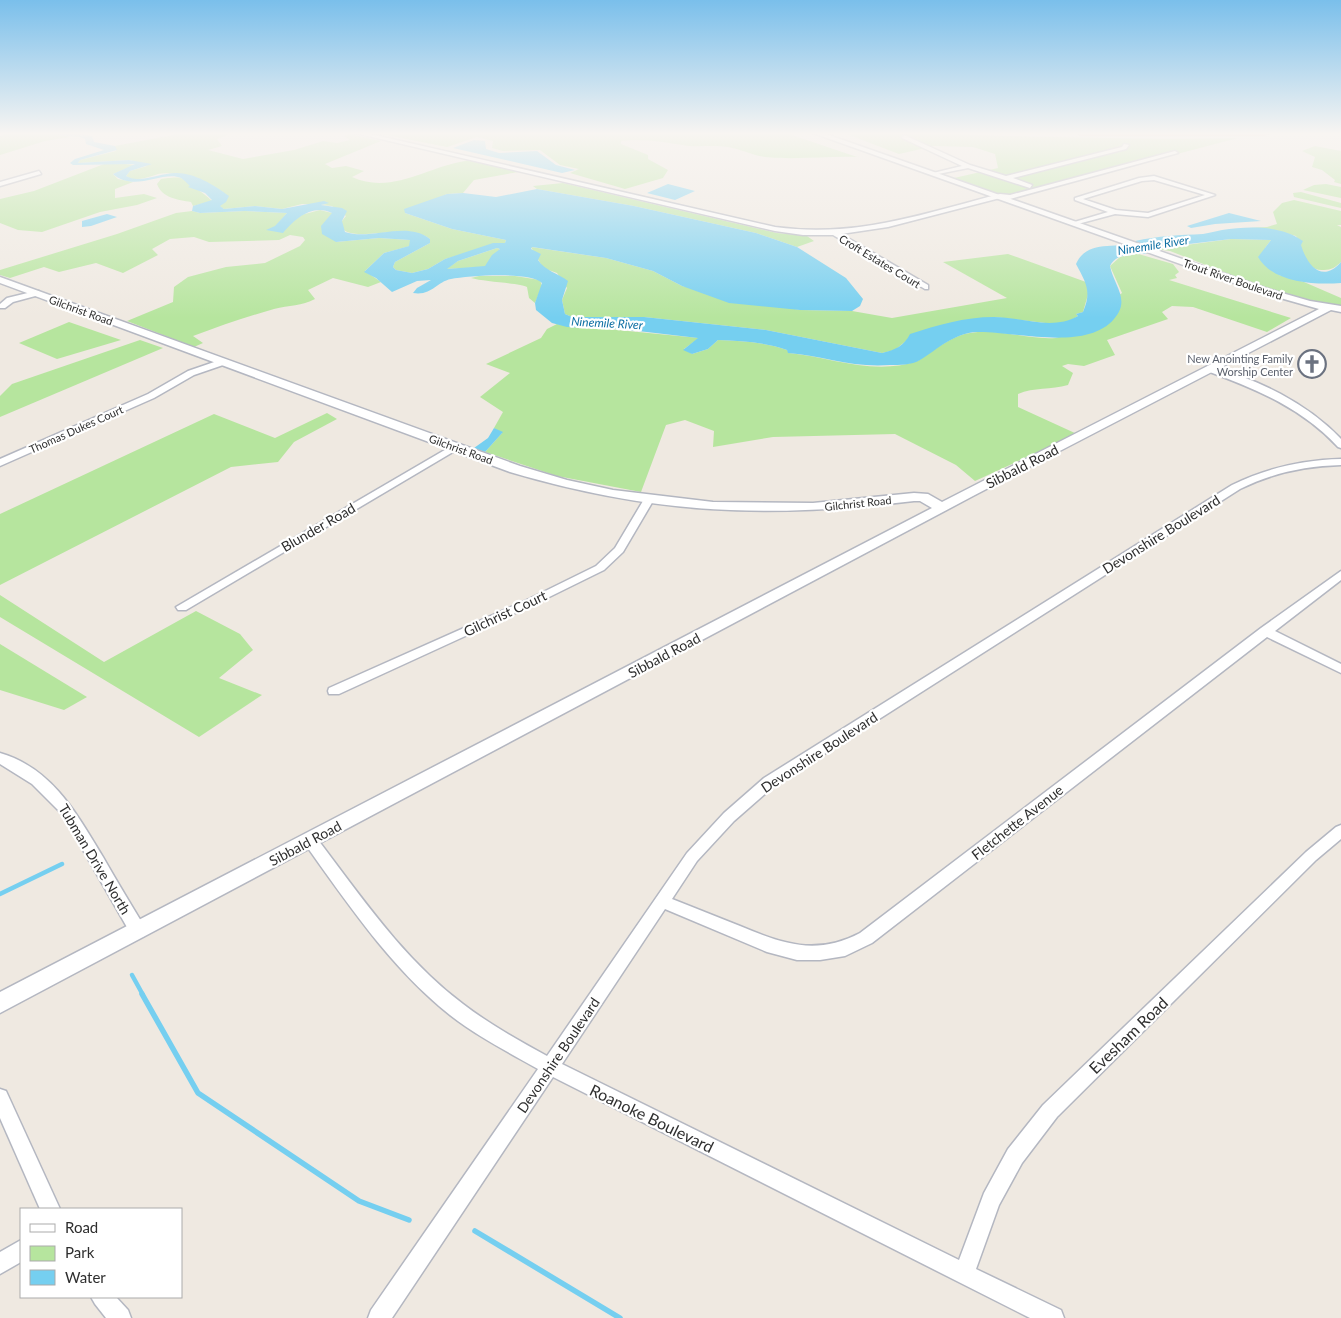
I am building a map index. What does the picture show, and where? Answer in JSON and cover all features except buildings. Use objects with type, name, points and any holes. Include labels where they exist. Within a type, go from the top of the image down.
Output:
[{"type":"street","points":[[626,195],[781,230],[836,234],[869,228],[1000,196],[1010,197],[1019,195]]},
{"type":"street","name":"Trout River Boulevard","points":[[996,195],[1131,244],[1291,299],[1328,308],[1341,309]]},
{"type":"street","points":[[1092,195],[1077,199],[1115,212],[1148,215],[1212,195],[1210,195]]},
{"type":"street","points":[[1074,223],[1115,212]]},
{"type":"street","name":"Croft Estates Court","points":[[836,234],[925,288]]},
{"type":"street","name":"Gilchrist Road","points":[[0,280],[31,295],[223,362],[455,447],[549,480],[602,493],[648,501],[726,508],[797,508],[923,497],[942,508]]},
{"type":"street","points":[[1,306],[31,295]]},
{"type":"street","name":"Sibbald Road","points":[[0,1003],[942,508],[1328,308]]},
{"type":"street","name":"Thomas Dukes Court","points":[[0,463],[151,396],[176,388],[223,362]]},
{"type":"street","points":[[1210,369],[1284,399],[1320,422],[1341,445]]},
{"type":"street","name":"Blunder Road","points":[[182,607],[455,447]]},
{"type":"street","name":"Devonshire Boulevard","points":[[379,1318],[692,857],[729,817],[769,782],[1236,487],[1260,474],[1278,469],[1322,462],[1341,462]]},
{"type":"street","name":"Gilchrist Court","points":[[334,691],[533,601],[600,568],[619,550],[648,501]]},
{"type":"street","name":"Fletchette Avenue","points":[[662,901],[773,947],[797,953],[820,953],[845,949],[866,938],[1341,574]]},
{"type":"street","points":[[1265,631],[1341,669]]},
{"type":"street","name":"Tubman Drive North","points":[[0,758],[30,773],[57,796],[68,811],[138,931]]},
{"type":"street","name":"Evesham Road","points":[[964,1273],[990,1200],[1015,1156],[1050,1112],[1310,856],[1341,831]]},
{"type":"street","name":"Roanoke Boulevard","points":[[310,840],[407,964],[445,1000],[495,1036],[550,1067],[1053,1318]]},
{"type":"street","points":[[0,1097],[50,1208]]},
{"type":"street","points":[[0,1264],[20,1251]]},
{"type":"street","points":[[103,1298],[120,1318]]},
{"type":"green space","points":[[19,195],[115,195],[115,198],[146,195],[157,198],[137,205],[100,212],[42,232],[18,230],[0,223],[0,199]]},
{"type":"green space","points":[[167,195],[205,195],[212,201],[193,206],[191,202]]},
{"type":"green space","points":[[222,195],[446,195],[405,213],[452,229],[506,240],[505,243],[445,259],[428,269],[412,273],[396,270],[393,267],[395,262],[430,243],[430,239],[420,234],[395,232],[358,234],[348,232],[342,228],[342,221],[346,216],[332,206],[321,205],[327,204],[302,204],[282,209],[255,206],[224,209],[219,206]]},
{"type":"green space","points":[[568,195],[612,195],[777,233],[807,236],[814,241],[797,247],[756,233],[634,206]]},
{"type":"green space","points":[[999,195],[1022,195],[1009,198]]},
{"type":"green space","points":[[1293,195],[1310,195],[1341,203],[1341,208],[1294,197]]},
{"type":"green space","points":[[1324,195],[1341,195],[1341,198]]},
{"type":"green space","points":[[1294,200],[1341,211],[1341,225],[1337,225],[1341,227],[1341,262],[1335,267],[1318,270],[1313,267],[1305,258],[1296,236],[1274,230],[1249,228],[1267,227],[1277,224],[1273,212],[1282,203]]},
{"type":"green space","points":[[320,210],[332,213],[336,242],[379,238],[410,240],[410,246],[384,253],[365,271],[381,282],[368,287],[333,278],[308,290],[315,299],[264,312],[193,336],[203,343],[194,347],[127,321],[173,302],[174,287],[188,277],[226,267],[265,263],[300,246],[305,240],[303,237],[290,235],[279,240],[209,242],[194,237],[170,239],[152,249],[158,255],[123,273],[96,263],[59,272],[44,267],[10,278],[0,275],[0,270],[117,234],[176,213],[192,211],[200,213],[245,211],[287,213],[275,227],[288,226],[301,215]]},
{"type":"green space","points":[[1231,239],[1271,240],[1265,248],[1279,275],[1304,282],[1341,298],[1341,306],[1308,301],[1270,290],[1170,251],[1156,249]]},
{"type":"green space","points":[[531,247],[606,258],[653,271],[682,286],[800,310],[852,311],[892,318],[1007,298],[943,262],[1008,254],[1086,282],[1089,291],[1083,312],[1076,314],[1078,316],[1068,322],[1054,324],[995,317],[907,340],[895,350],[882,353],[766,330],[644,317],[572,317],[565,314],[562,300],[567,288],[557,273],[543,268]]},
{"type":"green space","points":[[497,248],[500,249],[485,267],[446,269],[458,261]]},
{"type":"green space","points":[[1135,253],[1173,264],[1179,272],[1175,275],[1177,278],[1169,280],[1291,318],[1267,332],[1193,307],[1172,306],[1162,312],[1168,319],[1107,340],[1115,355],[1084,366],[1068,364],[1062,366],[1073,373],[1068,385],[1030,390],[1018,394],[1018,407],[1077,434],[975,481],[956,465],[895,434],[773,437],[713,447],[714,431],[685,420],[666,425],[641,492],[557,476],[485,452],[502,433],[494,428],[503,412],[480,397],[510,373],[486,364],[541,338],[547,329],[557,324],[699,338],[684,349],[692,354],[708,349],[718,340],[727,340],[770,345],[787,350],[789,353],[852,364],[885,367],[919,360],[949,341],[970,333],[992,332],[1045,338],[1061,336],[1122,293],[1110,266],[1120,257]]},
{"type":"green space","points":[[479,276],[515,276],[540,280],[542,286],[535,303],[529,298],[527,287],[518,284],[471,278]]},
{"type":"green space","points":[[69,322],[121,340],[57,359],[19,343]]},
{"type":"green space","points":[[140,340],[163,348],[0,417],[0,396],[12,384]]},
{"type":"green space","points":[[327,413],[337,419],[294,442],[278,462],[231,467],[0,585],[0,514],[214,414],[275,438]]},
{"type":"green space","points":[[0,595],[104,662],[196,611],[240,634],[253,650],[219,678],[262,695],[199,737],[0,617]]},
{"type":"green space","points":[[0,644],[87,697],[64,710],[0,690]]},
{"type":"water","name":"Ninemile River","points":[[207,195],[229,196],[226,202],[220,206],[224,209],[255,206],[282,209],[324,201],[329,203],[321,205],[342,208],[347,211],[342,221],[345,232],[366,234],[410,231],[421,234],[430,239],[430,243],[395,262],[393,267],[396,270],[412,273],[428,269],[445,259],[493,243],[505,243],[506,240],[452,229],[405,213],[404,209],[446,195],[496,197],[509,195],[568,195],[634,206],[756,233],[797,247],[846,278],[863,299],[860,306],[852,311],[800,310],[729,303],[682,286],[653,271],[606,258],[532,247],[531,249],[541,254],[538,260],[544,267],[568,281],[562,300],[565,314],[572,317],[644,317],[766,330],[882,353],[899,347],[910,334],[962,320],[994,317],[1047,323],[1068,320],[1078,316],[1076,314],[1083,312],[1087,298],[1087,287],[1076,264],[1081,256],[1095,248],[1129,245],[1137,243],[1135,241],[1152,238],[1203,234],[1243,228],[1275,229],[1303,241],[1301,245],[1307,259],[1311,265],[1322,272],[1334,268],[1341,262],[1341,283],[1307,283],[1284,277],[1265,266],[1258,257],[1271,240],[1231,239],[1155,248],[1143,252],[1147,254],[1131,254],[1116,258],[1110,266],[1120,293],[1121,306],[1119,312],[1102,329],[1086,335],[1049,338],[969,333],[954,338],[917,362],[901,365],[863,365],[788,353],[787,350],[779,347],[727,340],[718,340],[708,349],[692,354],[683,350],[698,338],[621,329],[567,327],[552,323],[536,310],[535,303],[542,283],[535,279],[498,275],[451,279],[429,291],[413,293],[417,288],[431,280],[417,281],[392,292],[376,278],[364,272],[384,253],[409,246],[410,240],[379,238],[336,242],[322,234],[321,226],[332,213],[325,210],[311,211],[304,214],[283,233],[266,230],[275,226],[287,213],[245,211],[200,213],[192,211],[193,206],[212,200]],"holes":[[[497,248],[500,249],[492,255],[485,266],[447,269],[458,261]]]},
{"type":"water","points":[[653,195],[687,195],[675,200]]},
{"type":"water","points":[[1229,213],[1261,221],[1215,224],[1191,228],[1187,226]]},
{"type":"water","points":[[107,214],[117,217],[91,226],[82,227],[82,221]]},
{"type":"water","points":[[494,428],[503,432],[485,452],[474,448],[488,438]]},
{"type":"waterway","points":[[0,894],[62,864]]},
{"type":"waterway","points":[[132,975],[143,995]]},
{"type":"waterway","points":[[142,994],[198,1093],[359,1201],[409,1220]]},
{"type":"waterway","points":[[475,1231],[620,1318]]},
{"type":"place","name":"New Anointing Family Worship Center","points":[[1312,364]]}]
